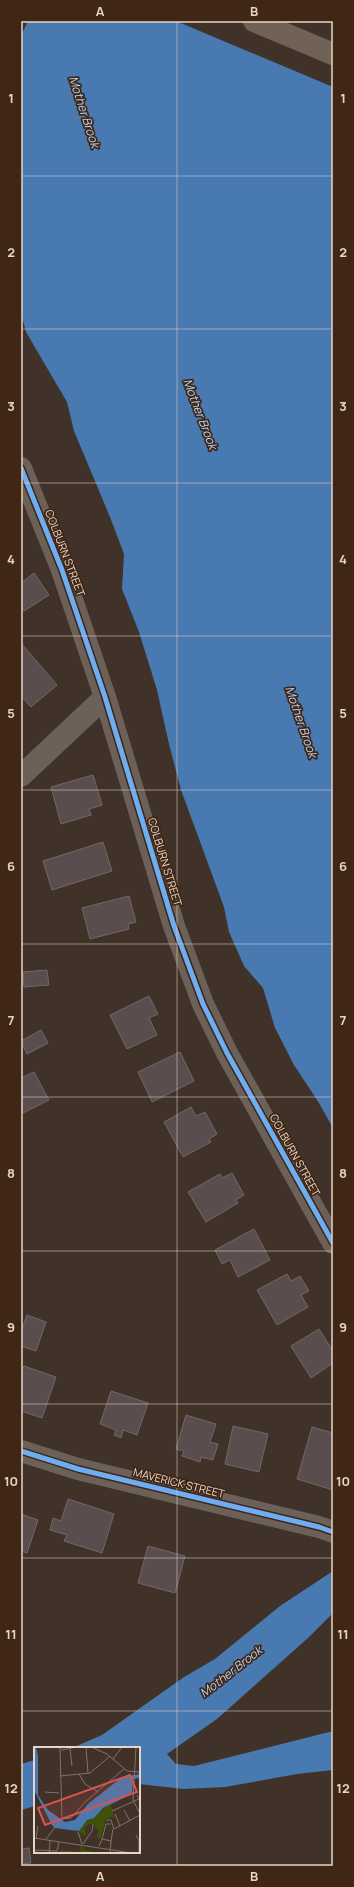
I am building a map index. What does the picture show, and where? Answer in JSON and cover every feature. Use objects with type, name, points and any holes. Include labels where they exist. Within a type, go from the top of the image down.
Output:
[{"type":"main road","points":[[254,21],[282,26],[333,54]]},
{"type":"street","name":"COLBURN STREET","points":[[21,468],[62,570],[105,697],[174,926],[203,1004],[227,1053],[333,1243]]},
{"type":"street","points":[[21,776],[105,697]]},
{"type":"street","name":"MAVERICK STREET","points":[[21,1451],[78,1469],[319,1527],[333,1532]]},
{"type":"water","name":"Mother Brook","points":[[28,21],[176,21],[333,87],[333,1128],[319,1103],[294,1065],[275,1028],[263,988],[244,966],[229,932],[224,907],[181,790],[157,690],[139,632],[122,589],[124,554],[74,431],[67,402],[26,332],[21,313],[21,36]]},
{"type":"water","name":"Mother Brook","points":[[333,1571],[333,1613],[308,1638],[217,1719],[167,1754],[176,1764],[194,1766],[333,1731],[333,1770],[297,1774],[225,1787],[184,1789],[140,1784],[140,1747],[74,1747],[102,1735],[184,1677],[215,1659],[280,1606]]},
{"type":"water","points":[[34,1760],[34,1806],[21,1810],[21,1764]]},
{"type":"building","points":[[34,573],[49,595],[24,611],[21,606],[21,583]]},
{"type":"building","points":[[21,643],[57,685],[31,707],[21,696]]},
{"type":"building","points":[[93,775],[102,805],[89,809],[91,815],[61,824],[51,787]]},
{"type":"building","points":[[103,842],[112,871],[52,890],[43,861]]},
{"type":"building","points":[[129,896],[136,922],[128,924],[129,929],[90,939],[82,908]]},
{"type":"building","points":[[47,970],[49,985],[24,987],[23,972]]},
{"type":"building","points":[[149,996],[158,1014],[149,1018],[157,1035],[127,1049],[110,1015]]},
{"type":"building","points":[[41,1030],[48,1043],[27,1054],[21,1041]]},
{"type":"building","points":[[180,1052],[194,1081],[152,1102],[138,1072]]},
{"type":"building","points":[[34,1072],[49,1100],[23,1113],[21,1110],[21,1078]]},
{"type":"building","points":[[191,1107],[196,1116],[205,1112],[217,1134],[209,1139],[211,1142],[183,1157],[164,1122]]},
{"type":"building","points":[[232,1173],[244,1195],[236,1200],[238,1203],[206,1222],[188,1192],[220,1174],[222,1178]]},
{"type":"building","points":[[254,1229],[270,1260],[238,1277],[230,1260],[222,1264],[215,1250]]},
{"type":"building","points":[[287,1274],[291,1281],[300,1276],[309,1291],[301,1295],[308,1307],[277,1325],[257,1290]]},
{"type":"building","points":[[27,1315],[46,1322],[36,1351],[21,1346],[21,1332]]},
{"type":"building","points":[[319,1329],[333,1351],[333,1363],[311,1378],[291,1346]]},
{"type":"building","points":[[24,1366],[56,1377],[42,1418],[21,1411],[21,1374]]},
{"type":"building","points":[[111,1391],[148,1403],[137,1435],[123,1430],[121,1438],[114,1435],[116,1430],[100,1424]]},
{"type":"building","points":[[186,1415],[216,1424],[210,1442],[218,1444],[213,1460],[201,1457],[200,1462],[182,1456],[184,1451],[176,1449]]},
{"type":"building","points":[[233,1426],[268,1434],[259,1472],[225,1464]]},
{"type":"building","points":[[312,1427],[333,1433],[333,1490],[297,1479]]},
{"type":"building","points":[[68,1499],[114,1514],[102,1553],[64,1541],[67,1535],[50,1530],[53,1518],[61,1521]]},
{"type":"building","points":[[21,1514],[38,1520],[27,1553],[21,1551]]},
{"type":"building","points":[[148,1546],[185,1556],[175,1593],[138,1583]]},
{"type":"building","points":[[29,1848],[31,1863],[21,1864],[21,1849]]},
{"type":"cycle path","points":[[21,468],[62,570],[105,697],[174,926],[203,1004],[227,1053],[333,1243]]},
{"type":"cycle path","points":[[21,1451],[78,1469],[319,1527],[333,1532]]}]
